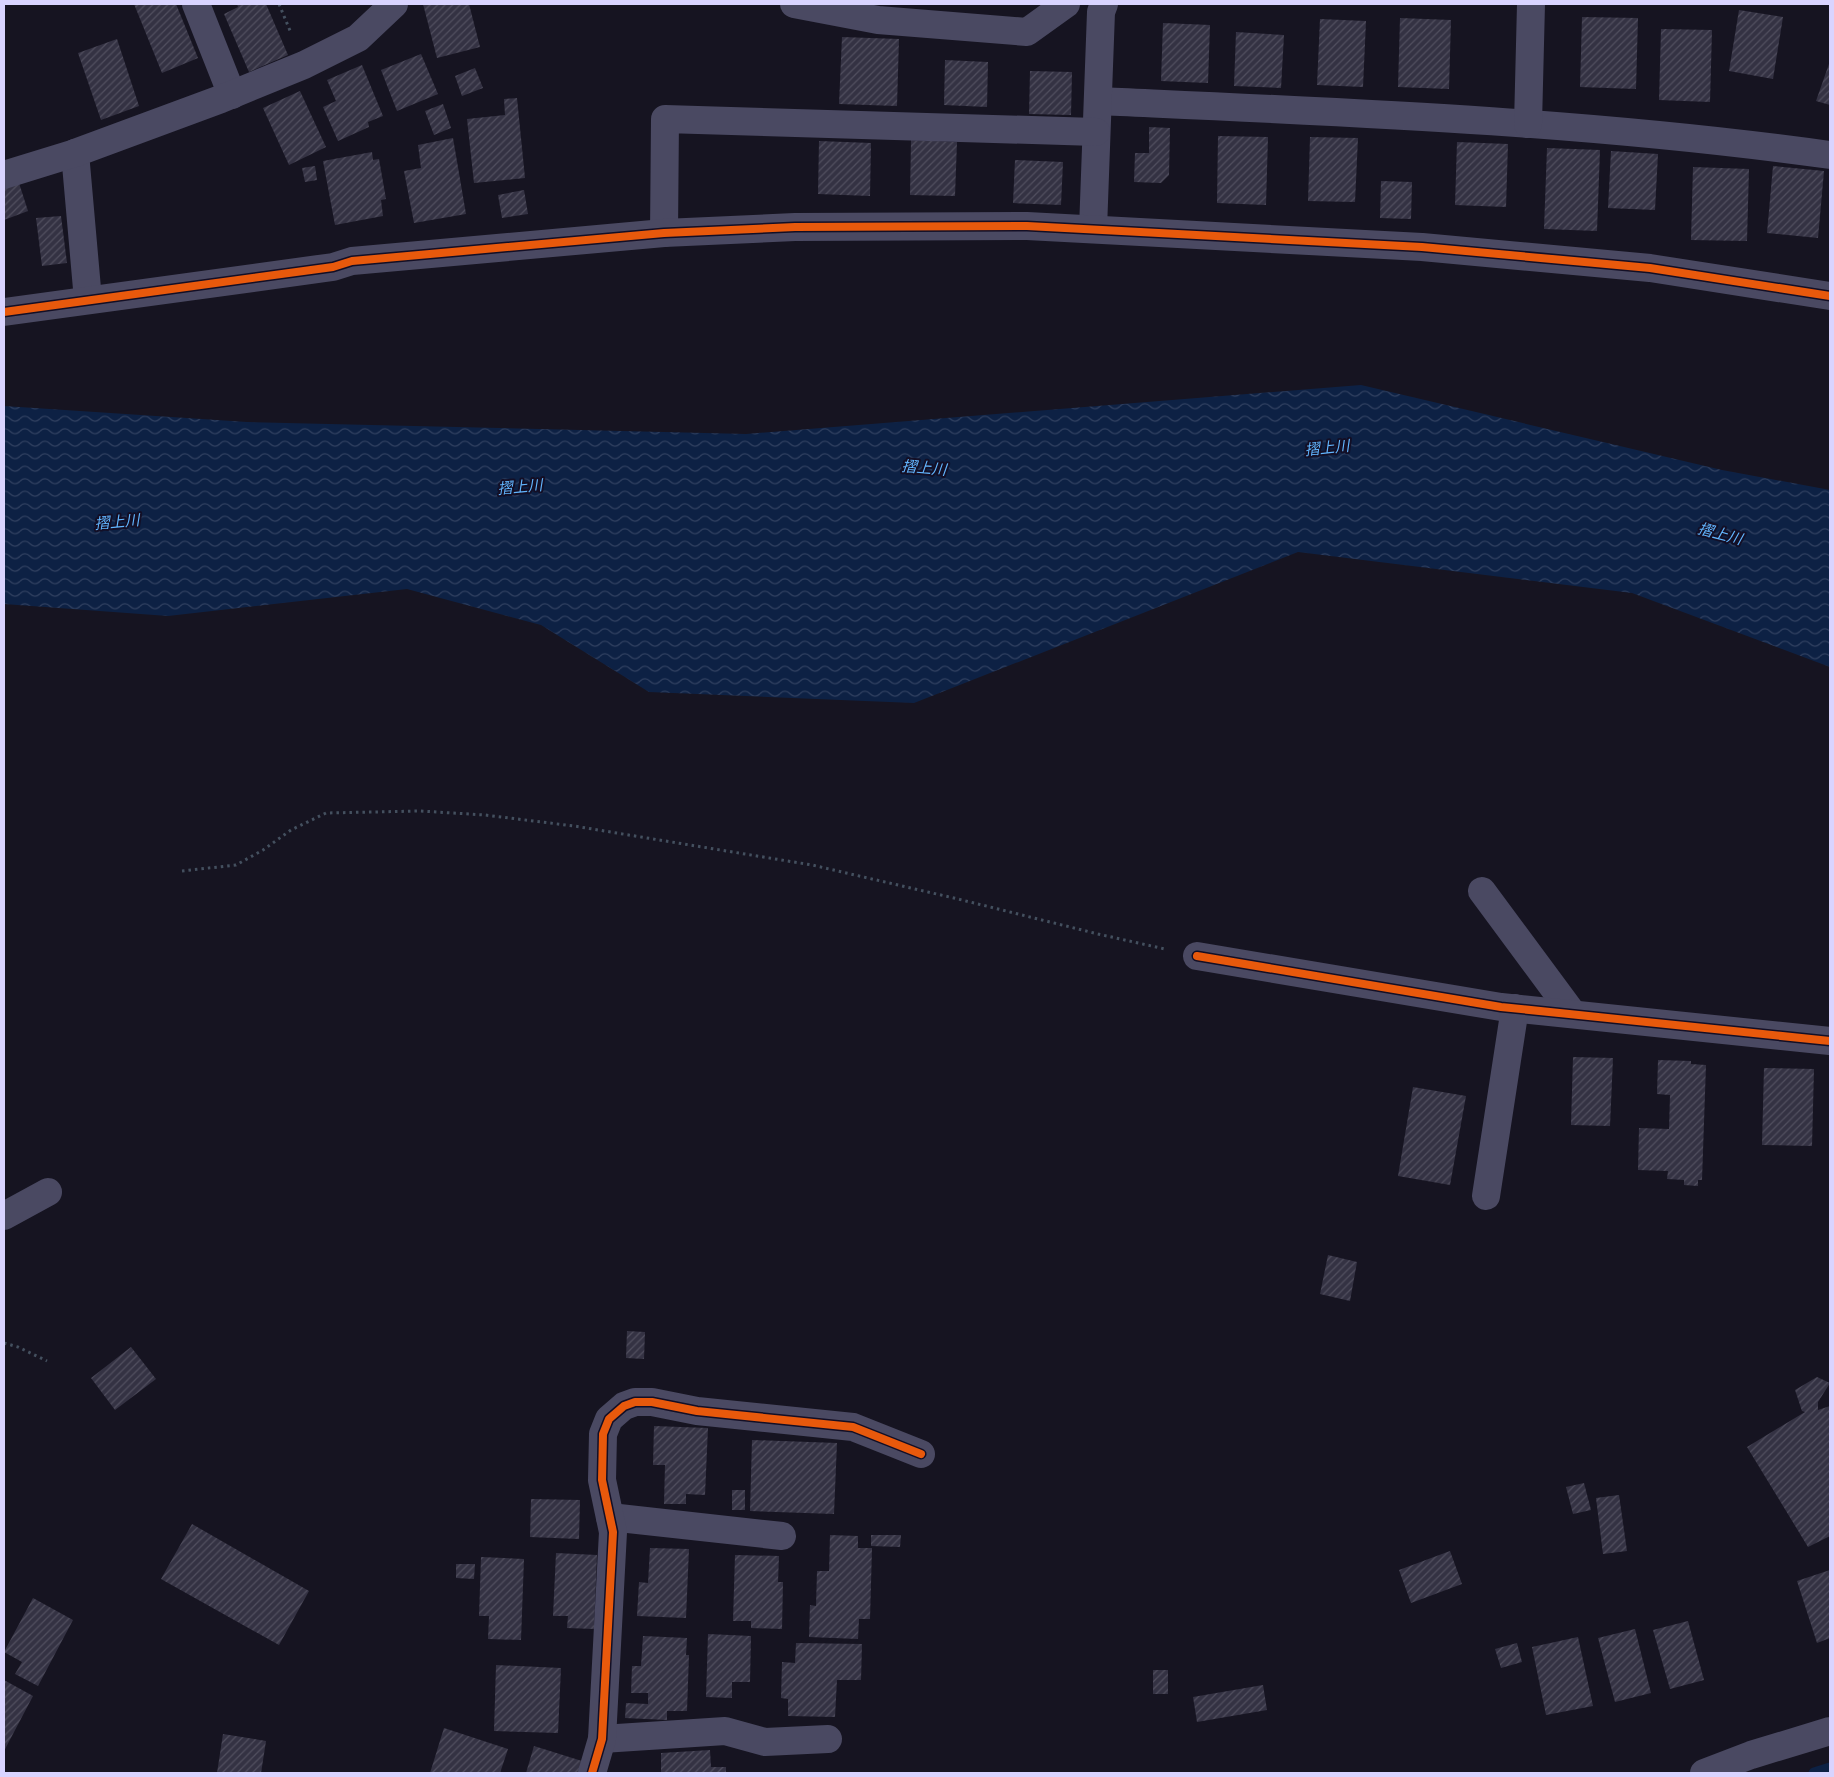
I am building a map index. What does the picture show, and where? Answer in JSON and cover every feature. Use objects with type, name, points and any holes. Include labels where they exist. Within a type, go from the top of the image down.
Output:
[{"type":"street","points":[[196,4],[232,94]]},
{"type":"street","points":[[4,175],[75,153],[304,66],[358,38],[394,4]]},
{"type":"street","points":[[794,4],[878,20],[1027,32],[1066,4]]},
{"type":"street","points":[[1093,230],[1101,12],[1104,4]]},
{"type":"street","points":[[1528,124],[1531,4]]},
{"type":"street","points":[[1098,102],[1362,113],[1528,124],[1732,141],[1830,155]]},
{"type":"street","points":[[664,233],[665,119],[1096,132]]},
{"type":"street","points":[[75,153],[88,300]]},
{"type":"street","points":[[4,312],[333,266],[352,261],[664,233],[795,227],[1027,226],[1422,247],[1650,268],[1830,296]]},
{"type":"street","points":[[1482,891],[1573,1014]]},
{"type":"street","points":[[1197,956],[1515,1008],[1830,1041]]},
{"type":"street","points":[[1486,1196],[1515,1008]]},
{"type":"street","points":[[4,1216],[48,1192]]},
{"type":"street","points":[[592,1773],[602,1739],[613,1532],[602,1480],[603,1434],[609,1419],[624,1406],[635,1402],[652,1402],[697,1411],[852,1426],[921,1454]]},
{"type":"street","points":[[610,1517],[782,1536]]},
{"type":"street","points":[[602,1739],[725,1731],[765,1742],[828,1739]]},
{"type":"street","points":[[1704,1773],[1751,1755],[1830,1731]]},
{"type":"path","points":[[182,871],[236,865],[263,850],[291,830],[326,813],[420,811],[485,815],[574,826],[812,865],[1197,956]]},
{"type":"path","points":[[4,1343],[18,1347],[47,1361]]},
{"type":"water","name":"摺上川","points":[[1361,385],[1722,470],[1830,490],[1830,667],[1632,593],[1298,552],[914,703],[649,692],[541,625],[407,589],[168,616],[4,604],[4,406],[247,422],[746,434]]},
{"type":"building","points":[[134,4],[176,4],[198,58],[162,73]]},
{"type":"building","points":[[237,4],[266,4],[288,55],[249,72],[224,14],[238,7]]},
{"type":"building","points":[[423,4],[469,4],[480,47],[437,58]]},
{"type":"building","points":[[1739,10],[1783,17],[1773,79],[1729,71]]},
{"type":"building","points":[[1582,17],[1638,18],[1636,89],[1580,87]]},
{"type":"building","points":[[1400,18],[1451,20],[1449,89],[1398,87]]},
{"type":"building","points":[[1320,19],[1366,21],[1363,87],[1317,85]]},
{"type":"building","points":[[1163,23],[1210,25],[1208,83],[1161,81]]},
{"type":"building","points":[[1661,29],[1712,30],[1710,102],[1659,100]]},
{"type":"building","points":[[1236,32],[1284,35],[1281,88],[1234,86]]},
{"type":"building","points":[[842,37],[899,39],[897,106],[839,104]]},
{"type":"building","points":[[117,39],[139,106],[101,120],[78,53]]},
{"type":"building","points":[[421,54],[438,94],[397,111],[381,70]]},
{"type":"building","points":[[945,60],[988,62],[987,107],[944,105]]},
{"type":"building","points":[[1830,61],[1830,105],[1816,101]]},
{"type":"building","points":[[362,65],[383,116],[368,122],[369,127],[338,141],[323,107],[336,101],[327,80]]},
{"type":"building","points":[[475,68],[483,88],[462,96],[455,76]]},
{"type":"building","points":[[1030,71],[1072,72],[1071,115],[1029,114]]},
{"type":"building","points":[[300,91],[326,147],[289,165],[263,108]]},
{"type":"building","points":[[517,98],[525,178],[474,183],[467,119],[505,115],[504,99]]},
{"type":"building","points":[[443,104],[451,128],[434,135],[425,111]]},
{"type":"building","points":[[1149,127],[1170,128],[1169,175],[1161,183],[1134,182],[1135,153],[1149,153]]},
{"type":"building","points":[[1218,136],[1268,137],[1266,205],[1217,203]]},
{"type":"building","points":[[1310,137],[1358,138],[1355,202],[1308,201]]},
{"type":"building","points":[[453,138],[466,214],[414,223],[404,171],[421,168],[418,145]]},
{"type":"building","points":[[911,140],[957,142],[955,196],[910,195]]},
{"type":"building","points":[[819,141],[871,143],[870,196],[818,194]]},
{"type":"building","points":[[1457,142],[1508,144],[1506,207],[1455,205]]},
{"type":"building","points":[[1547,148],[1600,150],[1597,231],[1544,229]]},
{"type":"building","points":[[1611,151],[1658,154],[1655,210],[1608,208]]},
{"type":"building","points":[[372,152],[373,160],[379,159],[386,199],[381,200],[383,216],[335,225],[323,161]]},
{"type":"building","points":[[1015,160],[1063,162],[1061,205],[1013,203]]},
{"type":"building","points":[[315,166],[317,180],[305,182],[302,168]]},
{"type":"building","points":[[1773,166],[1824,171],[1818,238],[1767,233]]},
{"type":"building","points":[[1693,167],[1749,169],[1747,241],[1691,240]]},
{"type":"building","points":[[18,180],[28,211],[4,220],[4,185]]},
{"type":"building","points":[[1381,181],[1412,182],[1411,219],[1380,218]]},
{"type":"building","points":[[524,190],[528,214],[502,218],[498,195]]},
{"type":"building","points":[[61,216],[67,263],[42,266],[36,218]]},
{"type":"building","points":[[1573,1057],[1613,1058],[1610,1126],[1571,1125]]},
{"type":"building","points":[[1658,1060],[1691,1061],[1691,1064],[1706,1065],[1702,1180],[1698,1180],[1698,1186],[1684,1185],[1684,1180],[1667,1179],[1668,1171],[1638,1170],[1639,1128],[1669,1129],[1670,1095],[1657,1094]]},
{"type":"building","points":[[1764,1068],[1814,1069],[1812,1146],[1762,1145]]},
{"type":"building","points":[[1413,1087],[1466,1096],[1450,1185],[1398,1176]]},
{"type":"building","points":[[1328,1255],[1357,1262],[1350,1301],[1320,1294]]},
{"type":"building","points":[[627,1331],[645,1332],[644,1359],[626,1358]]},
{"type":"building","points":[[131,1347],[156,1379],[115,1410],[91,1378]]},
{"type":"building","points":[[1817,1377],[1830,1383],[1818,1402],[1818,1410],[1830,1406],[1830,1536],[1808,1547],[1747,1447],[1805,1412],[1802,1411],[1795,1390]]},
{"type":"building","points":[[654,1426],[708,1428],[705,1495],[686,1494],[686,1504],[664,1504],[665,1465],[653,1465]]},
{"type":"building","points":[[752,1440],[837,1443],[834,1514],[750,1511]]},
{"type":"building","points":[[1584,1483],[1591,1510],[1573,1514],[1566,1487]]},
{"type":"building","points":[[732,1490],[745,1490],[745,1510],[732,1510]]},
{"type":"building","points":[[1619,1495],[1627,1551],[1603,1554],[1596,1498]]},
{"type":"building","points":[[531,1499],[580,1500],[579,1539],[530,1537]]},
{"type":"building","points":[[192,1524],[309,1591],[279,1645],[161,1579]]},
{"type":"building","points":[[830,1535],[858,1536],[858,1548],[872,1548],[870,1619],[859,1619],[858,1639],[809,1637],[810,1605],[816,1606],[817,1571],[829,1571]]},
{"type":"building","points":[[871,1535],[901,1535],[900,1547],[871,1546]]},
{"type":"building","points":[[650,1548],[689,1549],[686,1618],[637,1616],[639,1582],[648,1583]]},
{"type":"building","points":[[1450,1551],[1462,1584],[1411,1603],[1399,1570]]},
{"type":"building","points":[[556,1553],[597,1555],[594,1629],[567,1628],[568,1616],[553,1616]]},
{"type":"building","points":[[735,1555],[779,1556],[778,1582],[783,1582],[782,1629],[751,1628],[751,1621],[733,1621]]},
{"type":"building","points":[[481,1557],[524,1559],[521,1640],[488,1639],[489,1616],[479,1616]]},
{"type":"building","points":[[456,1564],[475,1564],[474,1579],[456,1578]]},
{"type":"building","points":[[1830,1570],[1830,1638],[1817,1643],[1797,1581]]},
{"type":"building","points":[[33,1598],[73,1620],[38,1686],[15,1674],[22,1662],[4,1652]]},
{"type":"building","points":[[1688,1621],[1704,1680],[1670,1689],[1653,1630]]},
{"type":"building","points":[[1635,1629],[1651,1693],[1615,1702],[1598,1638]]},
{"type":"building","points":[[708,1634],[751,1636],[750,1682],[732,1682],[732,1698],[706,1697]]},
{"type":"building","points":[[643,1636],[687,1638],[686,1655],[689,1655],[687,1711],[667,1711],[667,1720],[625,1718],[626,1703],[648,1704],[648,1693],[631,1693],[632,1666],[641,1666]]},
{"type":"building","points":[[1578,1637],[1593,1706],[1546,1715],[1532,1647]]},
{"type":"building","points":[[796,1643],[862,1644],[861,1680],[837,1680],[835,1717],[788,1716],[788,1699],[781,1698],[782,1662],[795,1663]]},
{"type":"building","points":[[1517,1643],[1522,1662],[1501,1668],[1495,1649]]},
{"type":"building","points":[[496,1665],[561,1668],[558,1733],[494,1731]]},
{"type":"building","points":[[1153,1670],[1168,1670],[1168,1694],[1153,1694]]},
{"type":"building","points":[[4,1680],[33,1696],[4,1751]]},
{"type":"building","points":[[1263,1685],[1267,1710],[1197,1722],[1193,1697]]},
{"type":"building","points":[[444,1728],[508,1749],[500,1773],[430,1773]]},
{"type":"building","points":[[223,1734],[266,1741],[261,1773],[217,1773]]},
{"type":"building","points":[[534,1746],[582,1761],[578,1773],[526,1773]]},
{"type":"building","points":[[710,1750],[711,1767],[726,1767],[726,1773],[661,1773],[661,1753]]},
{"type":"waterway","points":[[1814,1773],[1830,1768]]},
{"type":"cycle path","points":[[4,312],[333,267],[352,261],[664,233],[795,227],[1027,226],[1422,247],[1650,268],[1830,296]]},
{"type":"cycle path","points":[[1197,956],[1501,1007],[1830,1041]]},
{"type":"cycle path","points":[[592,1773],[602,1739],[613,1532],[602,1480],[603,1434],[609,1419],[624,1406],[635,1402],[652,1402],[697,1411],[853,1427],[921,1454]]}]
